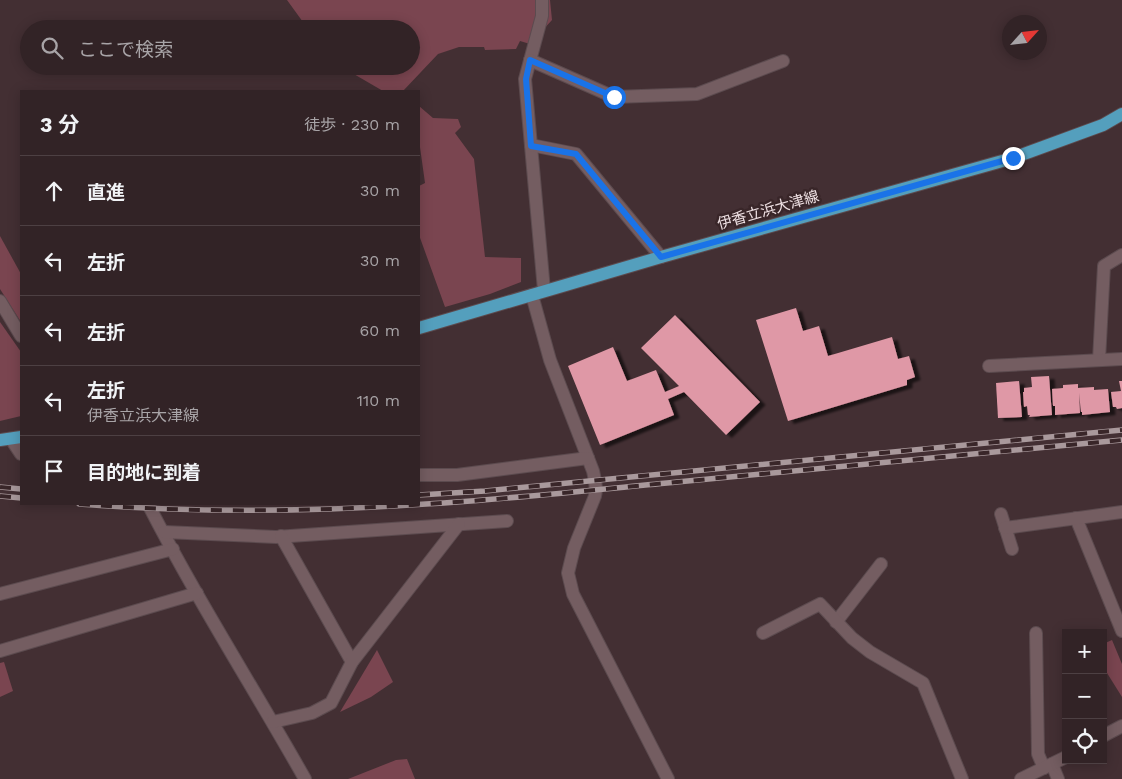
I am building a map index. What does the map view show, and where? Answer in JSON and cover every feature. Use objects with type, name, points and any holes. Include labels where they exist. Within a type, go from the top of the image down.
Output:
[{"type":"main road","name":"伊香立浜大津線","points":[[420,328],[544,290],[1013,158],[1103,125],[1122,114]]},
{"type":"street","points":[[542,0],[542,16],[526,79],[544,290]]},
{"type":"street","points":[[530,60],[614,97],[697,94],[783,61]]},
{"type":"street","points":[[531,146],[576,154],[661,257]]},
{"type":"street","points":[[1099,360],[1104,266],[1122,255]]},
{"type":"street","points":[[532,295],[550,360],[595,480],[595,496],[574,548],[568,573],[573,594],[668,779]]},
{"type":"street","points":[[0,301],[20,334]]},
{"type":"street","points":[[989,366],[1122,359]]},
{"type":"street","points":[[11,438],[20,452]]},
{"type":"street","points":[[420,475],[457,476],[588,458]]},
{"type":"street","points":[[149,505],[197,593],[305,779]]},
{"type":"street","points":[[1005,528],[1122,512]]},
{"type":"street","points":[[1002,514],[1012,549]]},
{"type":"street","points":[[1076,518],[1122,631]]},
{"type":"street","points":[[164,532],[281,536],[507,521]]},
{"type":"street","points":[[273,722],[312,713],[331,703],[352,662],[459,524]]},
{"type":"street","points":[[281,536],[352,662]]},
{"type":"street","points":[[0,594],[173,550]]},
{"type":"street","points":[[836,622],[881,564]]},
{"type":"street","points":[[0,651],[197,593]]},
{"type":"street","points":[[763,633],[820,604],[852,638],[870,652],[923,683],[962,779]]},
{"type":"street","points":[[1036,632],[1038,754],[1058,779]]},
{"type":"street","points":[[1107,734],[1122,726]]},
{"type":"street","points":[[1021,779],[1062,759]]},
{"type":"shaded area","points":[[287,0],[550,0],[552,20],[530,44],[520,41],[516,49],[485,50],[484,47],[459,47],[438,54],[420,73],[420,20],[301,20]]},
{"type":"shaded area","points":[[355,75],[418,75],[404,90],[381,90]]},
{"type":"shaded area","points":[[420,107],[433,118],[458,119],[461,127],[455,133],[474,159],[485,257],[521,258],[521,282],[490,294],[445,307],[420,238],[420,186],[425,183],[420,147]]},
{"type":"shaded area","points":[[0,236],[20,272],[20,320],[0,289]]},
{"type":"shaded area","points":[[0,322],[20,351],[20,416],[0,421]]},
{"type":"shaded area","points":[[1112,640],[1122,664],[1122,697],[1107,673],[1107,642]]},
{"type":"shaded area","points":[[377,650],[393,682],[371,697],[340,712]]},
{"type":"shaded area","points":[[4,662],[13,691],[0,697],[0,663]]},
{"type":"shaded area","points":[[407,759],[415,779],[348,779],[396,760]]},
{"type":"building","points":[[796,308],[803,331],[819,326],[828,356],[892,337],[898,359],[909,356],[915,377],[907,380],[907,385],[788,421],[756,320]]},
{"type":"building","points":[[675,315],[760,402],[726,435],[684,392],[668,399],[674,415],[600,445],[568,366],[613,347],[627,381],[656,370],[665,392],[679,386],[641,348]]},
{"type":"building","points":[[1049,376],[1052,415],[1029,417],[1027,406],[1024,407],[1024,388],[1032,387],[1031,377]]},
{"type":"building","points":[[1019,381],[1022,417],[998,418],[996,383]]},
{"type":"building","points":[[1119,381],[1122,381],[1122,408],[1117,409],[1113,407],[1111,392],[1121,391]]},
{"type":"building","points":[[1078,384],[1078,388],[1094,387],[1094,390],[1108,389],[1110,412],[1082,415],[1079,393],[1080,413],[1055,415],[1052,389],[1063,388],[1063,385]]},
{"type":"railway","points":[[420,495],[485,491],[1122,430]]},
{"type":"railway","points":[[420,504],[489,500],[1122,440]]},
{"type":"railway","points":[[0,487],[20,489]]},
{"type":"railway","points":[[0,496],[20,498]]},
{"type":"railway","points":[[93,505],[209,510],[339,509],[409,505]]},
{"type":"route","points":[[614,97],[530,60],[526,79],[531,146],[576,154],[661,257],[1013,158]]}]
